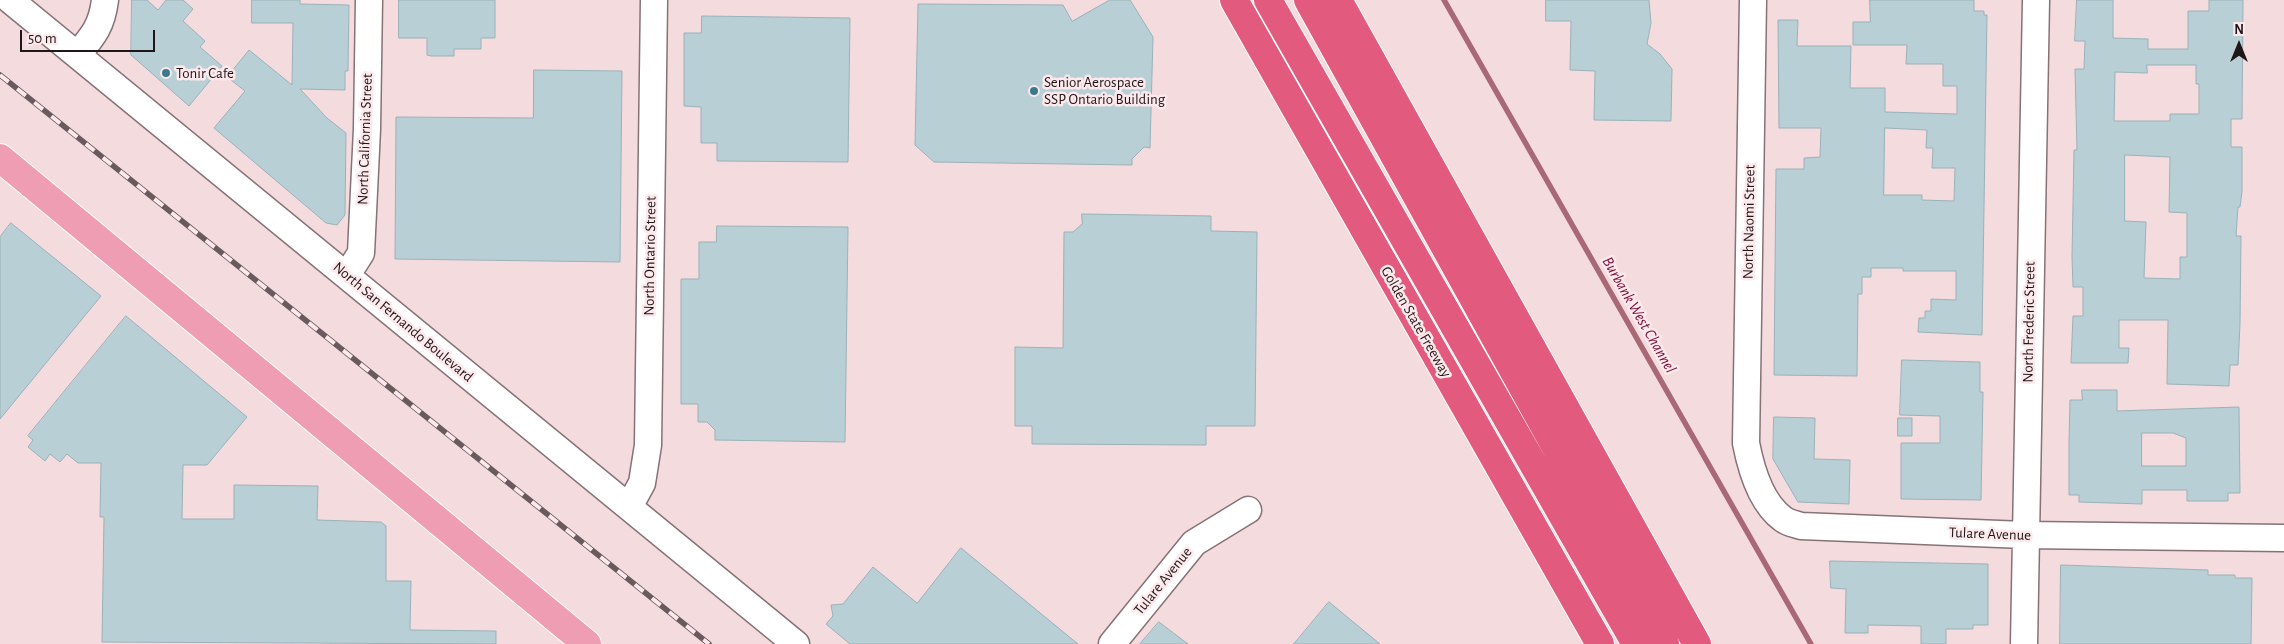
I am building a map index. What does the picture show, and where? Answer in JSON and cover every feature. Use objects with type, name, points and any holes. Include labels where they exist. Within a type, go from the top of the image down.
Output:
[{"type":"highway","name":"Golden State Freeway","points":[[1234,0],[1600,644]]},
{"type":"highway","points":[[1268,0],[1636,644]]},
{"type":"highway","points":[[1308,0],[1665,644]]},
{"type":"highway","points":[[1338,0],[1696,639]]},
{"type":"main road","points":[[0,158],[587,644]]},
{"type":"street","name":"North San Fernando Boulevard","points":[[10,0],[796,644]]},
{"type":"street","points":[[78,54],[97,32],[106,0]]},
{"type":"street","name":"North California Street","points":[[347,275],[361,253],[367,129],[369,0]]},
{"type":"street","name":"North Ontario Street","points":[[629,508],[642,483],[648,445],[654,0]]},
{"type":"street","name":"North Naomi Street","points":[[1746,443],[1753,0]]},
{"type":"street","name":"North Frederic Street","points":[[2024,644],[2024,535],[2036,0]]},
{"type":"street","name":"Tulare Avenue","points":[[1746,443],[1750,465],[1772,508],[1784,520],[1801,526],[2024,535],[2284,538]]},
{"type":"street","name":"Tulare Avenue","points":[[1112,644],[1194,543],[1248,510]]},
{"type":"building","points":[[132,0],[147,0],[158,10],[166,0],[183,0],[193,9],[183,21],[205,41],[200,47],[222,66],[189,106],[131,55]]},
{"type":"building","points":[[252,0],[300,0],[300,4],[349,5],[348,71],[345,71],[345,90],[300,89],[327,118],[346,133],[345,215],[337,225],[326,223],[214,128],[245,91],[227,77],[249,50],[292,85],[293,23],[252,23]]},
{"type":"building","points":[[399,0],[495,0],[495,38],[481,38],[481,49],[454,49],[454,56],[427,55],[427,38],[399,38]]},
{"type":"building","name":"Senior Aerospace SSP Ontario Building","points":[[1110,0],[1130,0],[1153,37],[1150,148],[1144,147],[1132,159],[1132,165],[934,162],[915,145],[918,4],[1063,5],[1072,21]]},
{"type":"building","points":[[1546,0],[1649,0],[1651,23],[1647,44],[1660,54],[1672,69],[1671,121],[1594,120],[1595,71],[1570,70],[1571,21],[1546,21]]},
{"type":"building","points":[[1870,0],[1974,0],[1974,11],[1984,11],[1984,15],[1987,15],[1982,335],[1918,332],[1919,318],[1925,318],[1925,311],[1931,311],[1931,299],[1956,300],[1956,271],[1903,271],[1903,268],[1871,268],[1871,277],[1862,277],[1862,294],[1858,294],[1857,376],[1774,375],[1776,169],[1804,169],[1804,158],[1820,157],[1821,128],[1779,128],[1778,20],[1798,20],[1797,46],[1851,46],[1850,88],[1885,88],[1885,112],[1957,114],[1957,86],[1943,86],[1943,64],[1906,64],[1907,45],[1853,45],[1853,22],[1870,22]],"holes":[[[1885,128],[1927,130],[1926,148],[1933,148],[1932,168],[1955,168],[1954,201],[1922,200],[1922,195],[1884,195]]]},
{"type":"building","points":[[2077,0],[2113,0],[2113,38],[2148,39],[2148,49],[2188,49],[2188,11],[2209,11],[2209,0],[2243,0],[2242,119],[2231,119],[2231,147],[2242,147],[2242,192],[2240,207],[2238,207],[2236,236],[2241,236],[2240,324],[2238,365],[2230,365],[2229,386],[2167,384],[2168,320],[2119,320],[2119,348],[2129,348],[2128,363],[2071,363],[2073,316],[2083,316],[2083,287],[2073,287],[2072,257],[2074,150],[2077,150],[2075,69],[2084,69],[2085,41],[2075,41]],"holes":[[[2147,65],[2196,65],[2196,84],[2199,84],[2199,114],[2170,114],[2170,121],[2114,121],[2115,72],[2147,73]],[[2125,155],[2170,157],[2169,212],[2187,213],[2187,257],[2180,257],[2180,279],[2144,278],[2146,222],[2125,221]]]},
{"type":"building","points":[[702,16],[850,18],[848,162],[717,161],[717,143],[701,143],[701,107],[684,106],[684,33],[701,33]]},
{"type":"building","points":[[534,70],[622,71],[620,262],[395,259],[396,117],[533,118]]},
{"type":"building","points":[[1082,214],[1211,216],[1211,231],[1257,232],[1255,426],[1206,426],[1206,445],[1032,444],[1032,426],[1015,426],[1015,347],[1063,348],[1064,232],[1073,232],[1082,224]]},
{"type":"building","points":[[11,223],[101,296],[0,419],[0,237]]},
{"type":"building","points":[[717,226],[848,227],[845,442],[715,440],[715,430],[707,422],[698,422],[698,404],[681,404],[681,279],[699,279],[699,242],[716,242]]},
{"type":"building","points":[[126,316],[247,417],[207,465],[183,465],[182,519],[234,519],[234,485],[318,486],[317,520],[381,522],[386,526],[386,581],[411,581],[410,630],[496,631],[496,644],[102,642],[104,517],[100,517],[101,463],[78,463],[67,454],[60,462],[50,454],[45,461],[28,447],[33,440],[28,436]]},
{"type":"building","points":[[1902,360],[1980,362],[1980,392],[1983,392],[1981,500],[1901,499],[1901,443],[1940,443],[1940,416],[1900,415]]},
{"type":"building","points":[[2082,390],[2117,390],[2117,411],[2239,407],[2240,493],[2228,493],[2228,501],[2187,501],[2187,490],[2142,490],[2142,504],[2079,502],[2079,495],[2069,495],[2070,400],[2082,400]],"holes":[[[2142,433],[2173,433],[2186,438],[2186,466],[2142,466]]]},
{"type":"building","points":[[1774,417],[1815,418],[1814,459],[1850,460],[1849,504],[1798,502],[1773,459]]},
{"type":"building","points":[[1898,418],[1912,418],[1912,436],[1898,436]]},
{"type":"building","points":[[961,548],[1078,644],[850,644],[826,624],[833,616],[831,605],[843,604],[873,567],[917,603]]},
{"type":"building","points":[[1830,561],[1988,564],[1988,625],[1973,625],[1973,629],[1946,629],[1946,644],[1921,644],[1921,626],[1868,625],[1868,633],[1845,633],[1846,589],[1831,588]]},
{"type":"building","points":[[2061,565],[2208,570],[2208,575],[2235,575],[2235,578],[2252,578],[2251,644],[2060,644]]},
{"type":"building","points":[[1329,602],[1380,644],[1294,644]]},
{"type":"building","points":[[1159,622],[1188,644],[1140,644]]},
{"type":"waterway","name":"Burbank West Channel","points":[[1444,0],[1811,644]]},
{"type":"railway","points":[[0,75],[709,644]]},
{"type":"place","name":"Tonir Cafe","points":[[166,73]]},
{"type":"place","name":"Senior Aerospace SSP Ontario Building","points":[[1034,91]]}]
